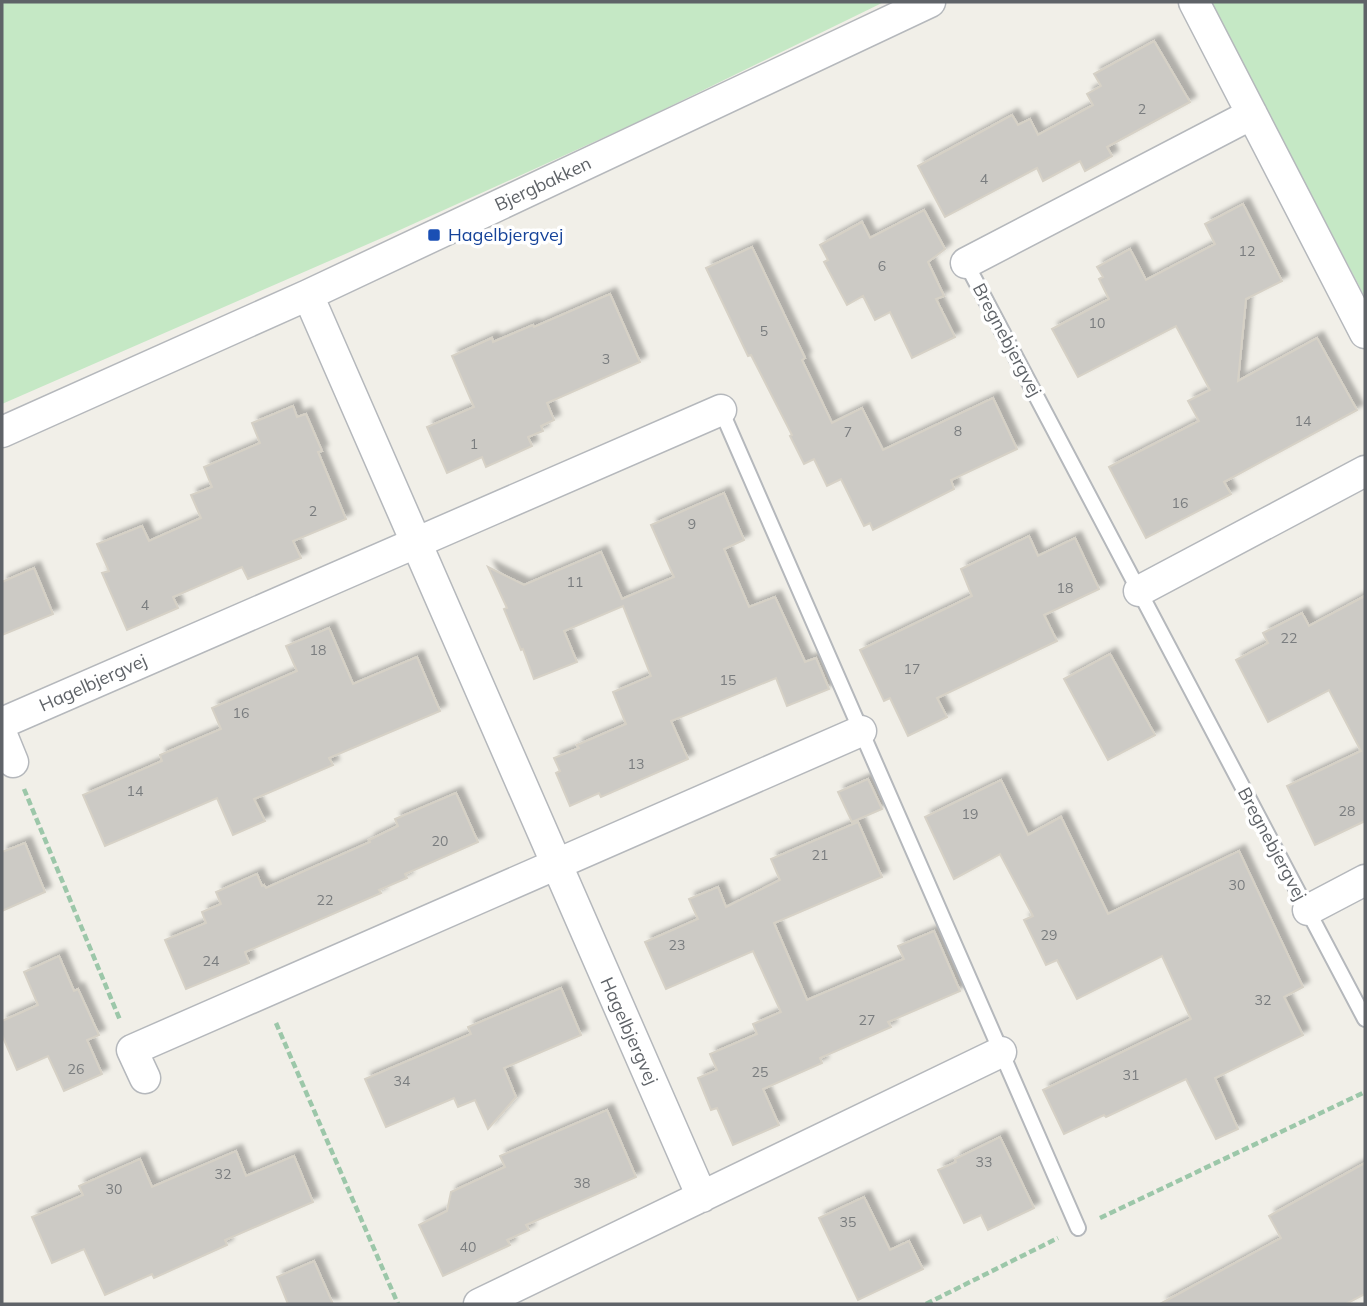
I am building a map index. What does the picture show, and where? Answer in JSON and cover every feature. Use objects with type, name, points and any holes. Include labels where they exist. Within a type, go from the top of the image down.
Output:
[{"type":"street","name":"Bjergbakken","points":[[2,432],[307,295],[930,2]]},
{"type":"street","points":[[1194,2],[1365,333]]},
{"type":"street","name":"Bregnebjergvej","points":[[966,263],[1252,114]]},
{"type":"street","name":"Hagelbjergvej","points":[[307,295],[702,1197]]},
{"type":"street","name":"Hagelbjergvej","points":[[2,723],[721,410]]},
{"type":"street","points":[[1139,591],[1365,471]]},
{"type":"street","points":[[145,1078],[132,1050],[861,731]]},
{"type":"street","points":[[2,735],[13,762]]},
{"type":"street","name":"Bregnebjergvej","points":[[1308,910],[1365,880]]},
{"type":"street","points":[[478,1304],[1001,1052]]},
{"type":"lane","name":"Bregnebjergvej","points":[[966,263],[1365,1019]]},
{"type":"lane","points":[[721,410],[1078,1228]]},
{"type":"path","points":[[13,762],[132,1050]]},
{"type":"path","points":[[263,993],[398,1304]]},
{"type":"path","points":[[926,1304],[1078,1228],[1365,1092]]},
{"type":"green space","points":[[2,2],[884,2],[640,121],[391,234],[2,404]]},
{"type":"green space","points":[[1210,2],[1365,2],[1365,297]]},
{"type":"building","points":[[1154,41],[1190,102],[1107,147],[1112,156],[1085,171],[1080,161],[1043,181],[1037,168],[945,217],[918,166],[1012,115],[1018,125],[1030,119],[1038,135],[1093,105],[1087,94],[1101,86],[1094,74]]},
{"type":"building","points":[[1243,204],[1282,281],[1246,299],[1238,381],[1317,338],[1357,410],[1224,482],[1231,494],[1146,538],[1109,467],[1199,421],[1188,401],[1210,390],[1176,326],[1078,377],[1052,329],[1109,299],[1099,279],[1103,277],[1097,267],[1130,249],[1146,280],[1215,244],[1205,224]]},
{"type":"building","points":[[924,210],[945,249],[928,262],[944,296],[936,299],[955,337],[912,358],[890,312],[875,320],[863,296],[847,305],[824,262],[828,260],[820,245],[862,222],[870,238]]},
{"type":"building","points":[[752,247],[805,358],[802,360],[832,423],[862,408],[883,450],[993,398],[1017,449],[951,480],[954,489],[873,530],[870,523],[864,526],[841,479],[827,486],[814,459],[804,464],[790,436],[792,435],[751,355],[748,356],[706,268]]},
{"type":"building","points":[[610,294],[640,362],[547,403],[554,420],[541,426],[543,431],[528,437],[532,446],[486,467],[482,457],[447,473],[427,427],[474,407],[452,356],[492,338],[493,342],[533,325],[534,327]]},
{"type":"building","points":[[293,406],[297,417],[306,414],[322,451],[318,452],[346,519],[293,541],[301,558],[248,579],[242,567],[173,597],[178,608],[127,630],[102,573],[109,571],[97,544],[142,526],[149,541],[201,518],[191,495],[212,487],[204,467],[260,443],[252,423]]},
{"type":"building","points":[[724,493],[744,540],[724,549],[749,607],[775,597],[805,662],[816,658],[829,689],[787,706],[776,678],[671,721],[688,759],[601,797],[599,793],[570,806],[556,773],[560,771],[554,758],[626,724],[613,692],[651,676],[623,606],[564,631],[577,662],[534,679],[488,567],[524,585],[601,552],[622,599],[674,577],[651,525]]},
{"type":"building","points":[[1029,536],[1038,556],[1075,538],[1099,589],[1044,615],[1057,641],[937,698],[947,717],[908,736],[890,698],[884,701],[860,650],[972,596],[961,569]]},
{"type":"building","points":[[34,568],[53,614],[2,635],[2,582]]},
{"type":"building","points":[[1365,596],[1365,821],[1315,845],[1287,786],[1361,751],[1329,690],[1268,722],[1236,660],[1268,643],[1263,633],[1302,613],[1309,626]]},
{"type":"building","points":[[329,628],[353,684],[417,657],[440,711],[329,758],[333,765],[254,799],[265,821],[233,835],[217,798],[105,846],[83,795],[162,761],[160,755],[221,729],[212,708],[297,671],[286,646]]},
{"type":"building","points":[[1110,654],[1155,735],[1108,760],[1064,679]]},
{"type":"building","points":[[868,779],[882,809],[852,822],[838,792]]},
{"type":"building","points":[[1001,780],[1028,835],[1061,817],[1108,914],[1239,851],[1303,987],[1284,997],[1303,1035],[1215,1078],[1238,1129],[1216,1139],[1186,1079],[1064,1134],[1043,1090],[1191,1019],[1162,956],[1077,999],[1057,960],[1046,965],[1024,920],[1033,916],[1000,854],[954,879],[925,817]]},
{"type":"building","points":[[456,793],[478,842],[405,874],[407,878],[379,890],[381,893],[245,952],[249,963],[186,989],[165,940],[206,923],[202,912],[221,904],[216,892],[257,874],[262,886],[266,888],[370,842],[369,840],[398,826],[395,819]]},
{"type":"building","points":[[858,822],[882,877],[774,923],[807,1000],[904,959],[898,946],[934,931],[960,991],[888,1022],[891,1027],[820,1058],[822,1063],[763,1089],[779,1125],[733,1145],[717,1108],[711,1110],[698,1078],[717,1070],[710,1054],[757,1034],[753,1024],[781,1012],[753,951],[666,989],[645,942],[698,919],[689,899],[718,887],[726,907],[780,880],[771,859]]},
{"type":"building","points":[[25,843],[45,892],[2,911],[2,852]]},
{"type":"building","points":[[59,956],[74,991],[78,989],[99,1035],[87,1040],[102,1074],[64,1091],[48,1056],[17,1070],[2,1035],[2,1021],[38,1005],[24,972]]},
{"type":"building","points":[[561,988],[581,1035],[504,1068],[516,1097],[488,1129],[475,1100],[458,1107],[454,1098],[386,1127],[365,1079],[471,1034],[468,1027]]},
{"type":"building","points":[[607,1110],[636,1177],[526,1225],[529,1230],[507,1240],[510,1245],[443,1276],[419,1225],[447,1211],[451,1192],[505,1167],[500,1156]]},
{"type":"building","points":[[1000,1137],[1034,1208],[988,1230],[981,1215],[964,1223],[938,1170]]},
{"type":"building","points":[[236,1151],[246,1176],[294,1156],[313,1202],[225,1240],[227,1245],[154,1278],[152,1274],[105,1295],[84,1249],[52,1263],[32,1217],[83,1195],[79,1186],[140,1159],[152,1187]]},
{"type":"building","points":[[1365,1163],[1365,1294],[1346,1304],[1160,1304],[1281,1238],[1269,1216]]},
{"type":"building","points":[[864,1197],[890,1250],[909,1241],[923,1269],[858,1300],[819,1218]]},
{"type":"building","points":[[314,1261],[333,1304],[288,1304],[277,1277]]},
{"type":"place","name":"Hagelbjergvej","points":[[434,235]]}]
